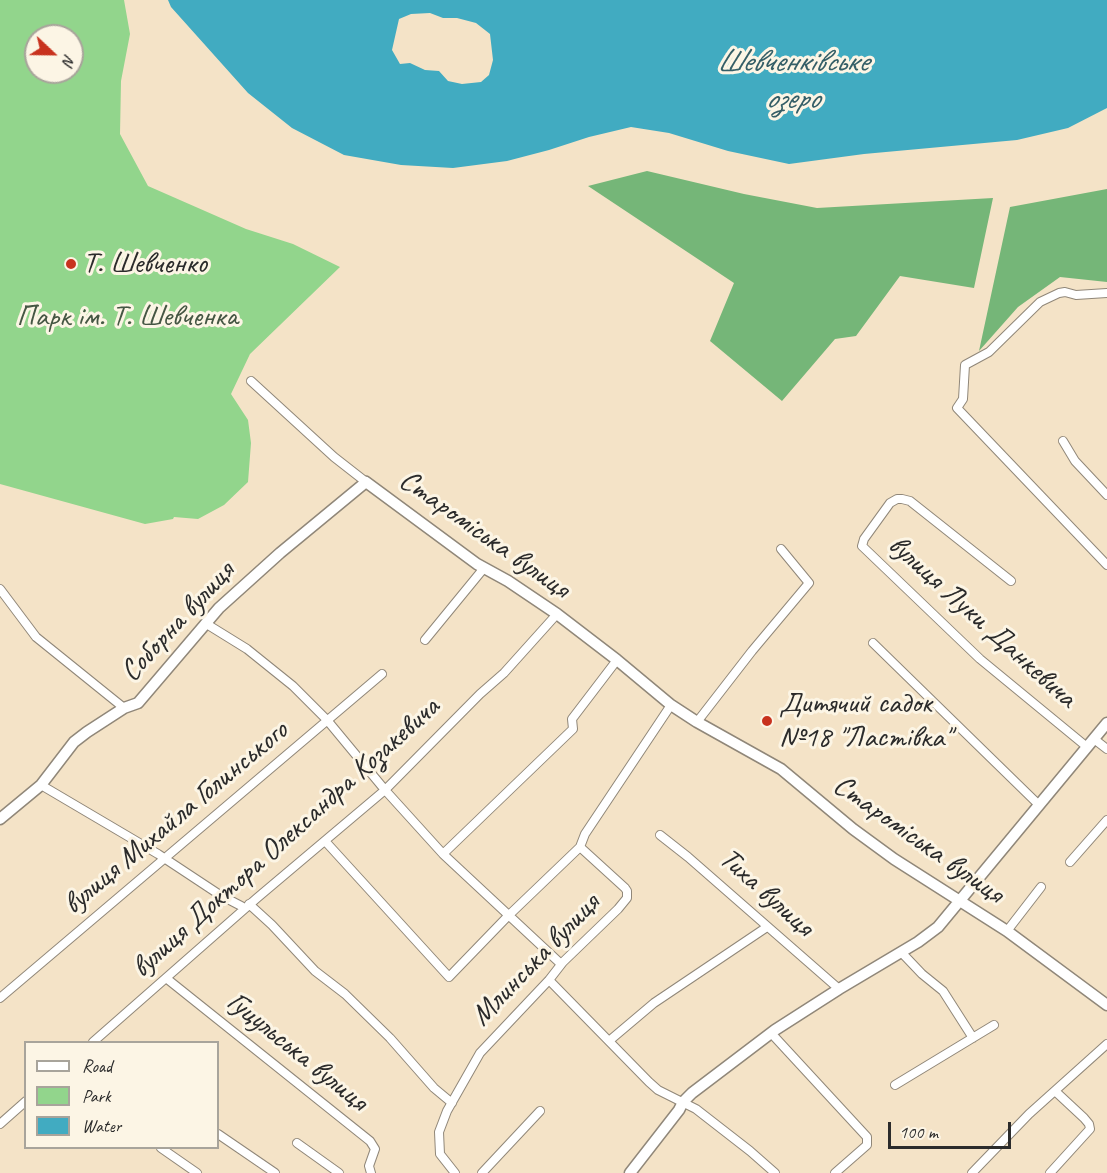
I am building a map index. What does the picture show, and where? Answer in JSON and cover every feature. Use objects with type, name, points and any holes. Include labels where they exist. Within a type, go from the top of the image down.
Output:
[{"type":"street","points":[[1107,293],[1076,296],[1065,292],[1052,295],[1040,302],[989,352],[965,365],[963,399],[957,408],[1107,565]]},
{"type":"street","name":"Староміська вулиця","points":[[251,381],[334,458],[366,482],[484,568],[557,614],[672,705],[697,722],[781,769],[853,829],[894,859],[1007,931],[1107,1005]]},
{"type":"street","points":[[1063,441],[1076,461],[1107,495]]},
{"type":"street","name":"Соборна вулиця","points":[[0,819],[41,785],[74,742],[124,708],[138,703],[205,623],[255,575],[366,482]]},
{"type":"street","name":"вулиця Луки Данкевича","points":[[1011,581],[910,501],[902,499],[890,503],[864,539],[862,546],[980,659],[1090,743],[1107,749]]},
{"type":"street","points":[[697,722],[809,583],[781,549]]},
{"type":"street","points":[[425,640],[484,568]]},
{"type":"street","points":[[0,589],[36,637],[124,708]]},
{"type":"street","name":"вулиця Доктора Олександра Козакевича","points":[[94,1041],[247,906],[385,790],[480,694],[504,673],[557,614]]},
{"type":"street","points":[[205,623],[247,649],[293,686],[327,720],[442,854],[561,964]]},
{"type":"street","points":[[873,643],[1039,805]]},
{"type":"street","points":[[442,854],[573,729],[572,719],[617,660]]},
{"type":"street","name":"вулиця Михайла Голинського","points":[[0,998],[382,674]]},
{"type":"street","name":"Млинська вулиця","points":[[455,1173],[442,1158],[438,1142],[443,1120],[483,1049],[549,980],[561,964],[623,904],[628,896],[625,888],[580,847],[585,834],[672,705]]},
{"type":"street","points":[[630,1173],[683,1102],[771,1033],[839,989],[902,953],[938,927],[1107,723]]},
{"type":"street","points":[[41,785],[165,859],[220,895],[247,906],[272,925],[315,971],[345,994],[390,1038],[434,1088],[452,1103]]},
{"type":"street","points":[[1070,862],[1107,820]]},
{"type":"street","name":"Тиха вулиця","points":[[660,835],[714,879],[839,989]]},
{"type":"street","points":[[325,841],[449,977],[580,847]]},
{"type":"street","points":[[1007,931],[1041,887]]},
{"type":"street","points":[[609,1041],[654,1003],[767,927]]},
{"type":"street","points":[[902,953],[922,974],[942,989],[972,1038]]},
{"type":"street","name":"Гуцульська вулиця","points":[[166,978],[370,1141],[375,1149],[369,1166],[371,1173]]},
{"type":"street","points":[[549,980],[654,1087],[683,1102],[727,1133],[775,1173]]},
{"type":"street","points":[[895,1085],[994,1025]]},
{"type":"street","points":[[771,1033],[867,1137],[867,1145],[835,1173]]},
{"type":"street","points":[[972,1173],[1029,1114],[1107,1044]]},
{"type":"street","points":[[1050,1173],[1090,1129],[1084,1118],[1054,1091]]},
{"type":"street","points":[[0,1124],[24,1103]]},
{"type":"street","points":[[482,1173],[540,1111]]},
{"type":"street","points":[[219,1135],[275,1173]]},
{"type":"street","points":[[297,1143],[339,1173]]},
{"type":"street","points":[[162,1149],[197,1173]]},
{"type":"green space","name":"Парк ім. Т. Шевченка","points":[[0,0],[124,0],[130,34],[121,81],[120,134],[148,186],[246,229],[293,244],[340,267],[250,354],[231,394],[248,420],[251,443],[248,482],[224,505],[198,519],[174,517],[145,524],[0,484]]},
{"type":"green space","points":[[647,171],[744,194],[817,208],[993,198],[974,288],[900,276],[856,336],[835,339],[782,401],[710,341],[734,283],[588,186]]},
{"type":"green space","points":[[1107,189],[1107,282],[1060,277],[1018,307],[979,351],[1010,207]]},
{"type":"water","name":"Шевченківське озеро","points":[[168,0],[1107,0],[1107,108],[1068,128],[1017,140],[864,154],[789,164],[728,151],[669,133],[631,127],[507,161],[453,168],[401,165],[344,155],[292,128],[248,93],[171,7]],"holes":[[[430,13],[443,18],[457,18],[476,23],[490,34],[493,60],[489,75],[481,82],[462,84],[448,81],[439,71],[425,70],[410,63],[400,64],[392,50],[399,19],[411,14]]]},
{"type":"place","name":"Т. Шевченко","points":[[71,264]]},
{"type":"place","name":"Дитячий садок №18 \"Ластівка\"","points":[[767,721]]}]
